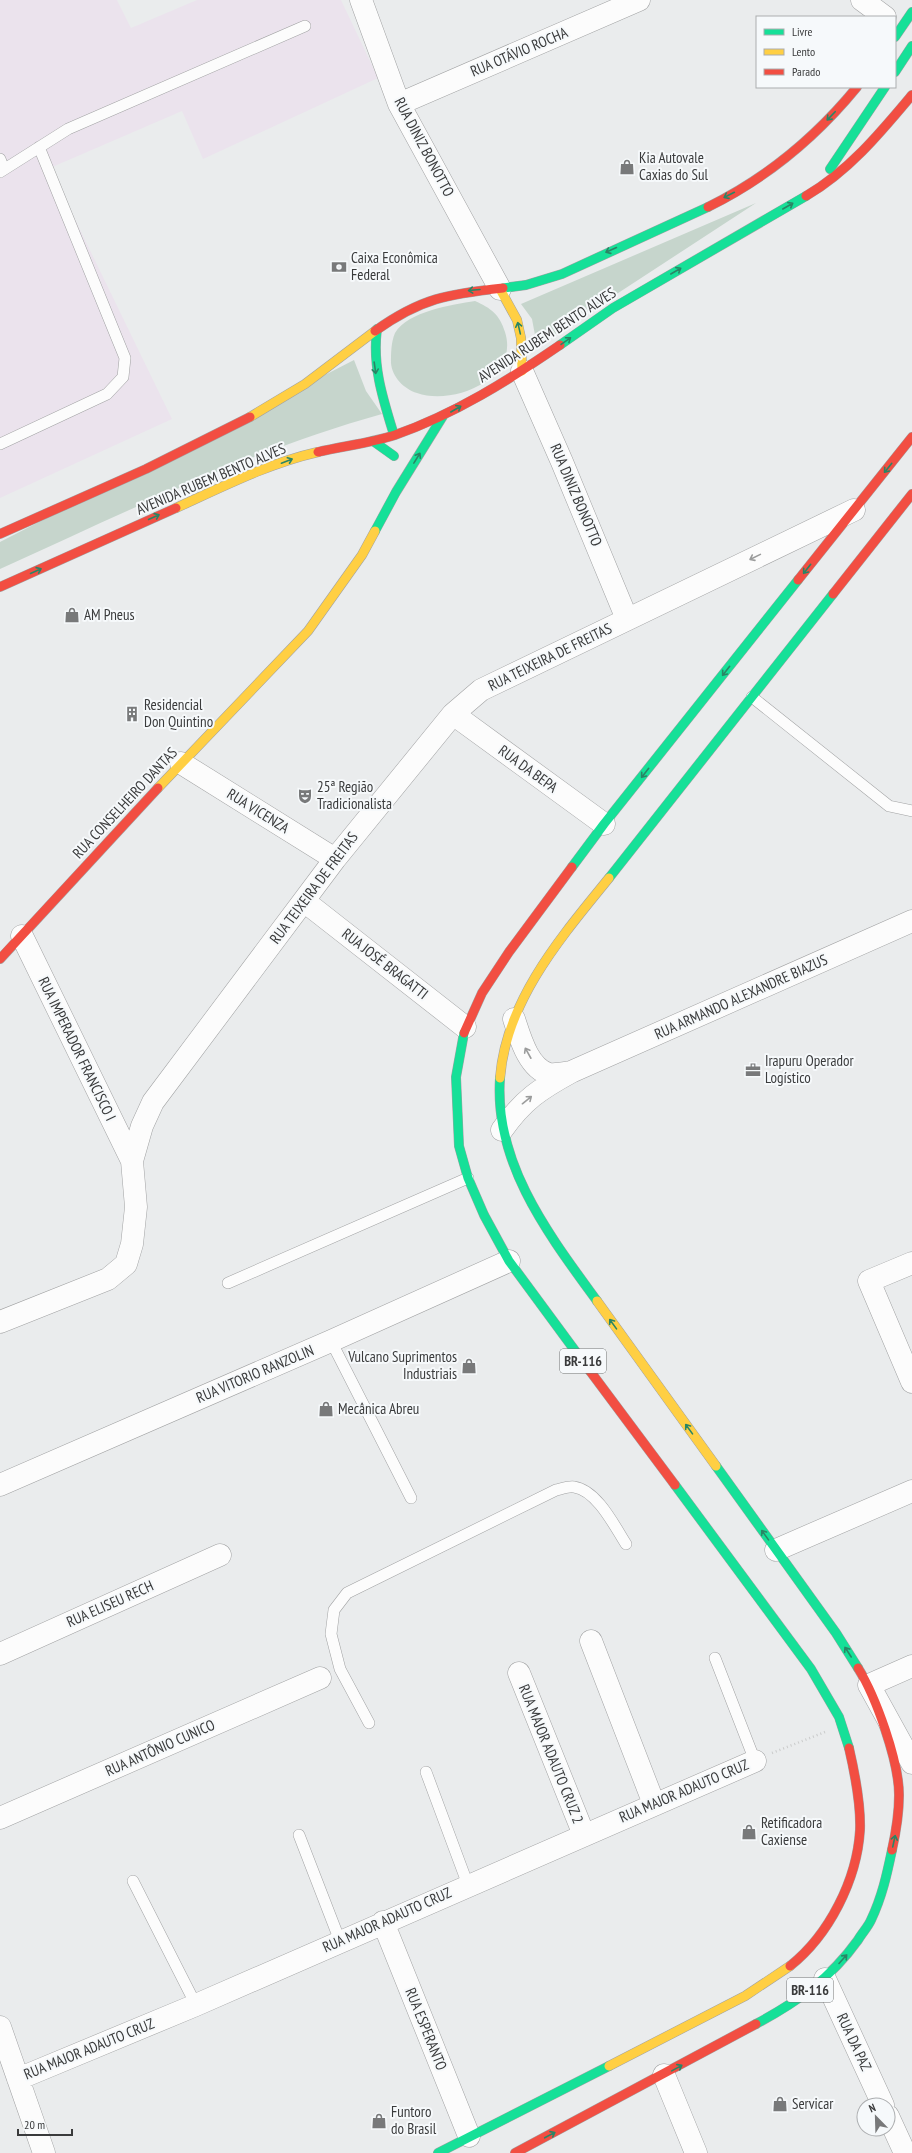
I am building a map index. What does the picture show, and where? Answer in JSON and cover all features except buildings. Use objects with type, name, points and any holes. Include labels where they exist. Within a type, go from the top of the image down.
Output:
[{"type":"main road","points":[[896,63],[900,28]]},
{"type":"main road","points":[[0,534],[228,430],[291,394],[377,329],[419,304],[444,295],[472,290],[500,289],[543,281],[698,212],[746,186],[799,149],[844,103],[855,88]]},
{"type":"main road","points":[[818,189],[884,88]]},
{"type":"main road","name":"AVENIDA RUBEM BENTO ALVES","points":[[0,587],[233,482],[301,456],[373,441],[394,435],[443,416],[522,371],[613,308],[818,189],[868,146],[912,95]]},
{"type":"main road","points":[[500,289],[517,320],[521,338],[522,371]]},
{"type":"main road","points":[[373,441],[394,460],[394,435],[377,377],[374,360],[377,329]]},
{"type":"main road","name":"RUA CONSELHEIRO DANTAS","points":[[0,959],[181,763],[308,631],[362,555],[396,492],[443,416]]},
{"type":"main road","name":"BR-116","points":[[438,2153],[744,1996],[802,1956],[823,1929],[839,1904],[854,1868],[860,1822],[850,1750],[842,1725],[833,1706],[810,1669],[509,1261],[484,1215],[468,1178],[459,1146],[456,1077],[465,1027],[482,993],[509,952],[604,824],[912,437]]},
{"type":"main road","points":[[395,478],[396,492]]},
{"type":"main road","name":"BR-116","points":[[515,2153],[664,2075],[786,2008],[825,1980],[849,1952],[871,1921],[885,1883],[896,1834],[899,1794],[892,1756],[869,1685],[836,1633],[547,1232],[527,1198],[510,1160],[502,1130],[498,1103],[498,1077],[503,1051],[514,1019],[536,974],[580,914],[911,499]]},
{"type":"street","name":"RUA DINIZ BONOTTO","points":[[361,0],[399,104],[500,289]]},
{"type":"street","name":"RUA OTÁVIO ROCHA","points":[[399,104],[639,0]]},
{"type":"street","points":[[862,0],[884,16]]},
{"type":"street","name":"RUA DINIZ BONOTTO","points":[[522,371],[562,462],[627,619]]},
{"type":"street","name":"RUA TEIXEIRA DE FREITAS","points":[[0,1322],[108,1279],[126,1264],[132,1244],[136,1207],[132,1162],[142,1126],[153,1102],[335,859],[453,714],[481,690],[854,510]]},
{"type":"street","name":"RUA DA BEPA","points":[[453,714],[604,824]]},
{"type":"street","name":"RUA VICENZA","points":[[181,763],[335,859]]},
{"type":"street","name":"RUA JOSÉ BRAGATTI","points":[[304,901],[465,1027]]},
{"type":"street","name":"RUA ARMANDO ALEXANDRE BIAZUS","points":[[502,1130],[524,1102],[548,1085],[571,1072],[912,921]]},
{"type":"street","name":"RUA IMPERADOR FRANCISCO I","points":[[22,936],[132,1162]]},
{"type":"street","name":"RUA ARMANDO ALEXANDRE BIAZUS","points":[[514,1019],[527,1052],[536,1066],[549,1074],[571,1072]]},
{"type":"street","name":"RUA VITORIO RANZOLIN","points":[[0,1485],[331,1341],[509,1261]]},
{"type":"street","points":[[912,1263],[869,1281],[912,1382]]},
{"type":"street","points":[[776,1550],[912,1491]]},
{"type":"street","name":"RUA ELISEU RECH","points":[[0,1654],[220,1555]]},
{"type":"street","points":[[591,1641],[654,1804]]},
{"type":"street","points":[[912,1666],[869,1685],[912,1762]]},
{"type":"street","name":"RUA MAJOR ADAUTO CRUZ 2","points":[[519,1673],[584,1835]]},
{"type":"street","name":"RUA ANTÔNIO CUNICO","points":[[0,1818],[320,1678]]},
{"type":"street","name":"RUA MAJOR ADAUTO CRUZ","points":[[10,2067],[196,2006],[383,1922],[755,1760]]},
{"type":"street","name":"RUA ESPERANTO","points":[[383,1922],[469,2136]]},
{"type":"street","name":"RUA DA PAZ","points":[[825,1980],[879,2097]]},
{"type":"street","points":[[0,2027],[10,2067],[44,2153]]},
{"type":"street","points":[[664,2075],[696,2153]]},
{"type":"street","points":[[896,2133],[905,2153]]},
{"type":"lane","points":[[1,167],[39,147],[68,129],[305,26]]},
{"type":"lane","points":[[0,444],[107,394],[123,377],[125,358],[39,147]]},
{"type":"lane","points":[[752,697],[889,806],[912,812]]},
{"type":"lane","points":[[228,1283],[468,1178]]},
{"type":"lane","points":[[331,1341],[411,1498]]},
{"type":"lane","points":[[369,1723],[340,1669],[331,1634],[334,1610],[347,1593],[556,1490],[574,1487],[587,1493],[599,1503],[626,1544]]},
{"type":"lane","points":[[715,1658],[755,1760]]},
{"type":"lane","points":[[320,1678],[340,1669]]},
{"type":"lane","points":[[426,1772],[468,1885]]},
{"type":"lane","points":[[299,1835],[340,1941]]},
{"type":"lane","points":[[133,1881],[196,2006]]},
{"type":"path","points":[[792,1745],[842,1725]]},
{"type":"shaded area","points":[[0,0],[117,0],[131,28],[197,0],[341,0],[378,78],[203,159],[182,111],[50,168],[172,419],[0,498]]},
{"type":"shaded area","points":[[756,203],[537,346],[532,319],[521,304]]},
{"type":"shaded area","points":[[475,301],[486,306],[498,317],[505,332],[507,348],[503,363],[494,375],[480,385],[465,392],[448,395],[432,396],[417,393],[403,385],[396,378],[391,363],[395,333],[401,325],[420,314],[431,310]]},
{"type":"shaded area","points":[[354,360],[366,391],[382,414],[333,429],[236,464],[188,484],[0,569],[0,542]]},
{"type":"traffic: fast","points":[[896,36],[912,12]]},
{"type":"traffic: fast","points":[[896,70],[912,46]]},
{"type":"traffic: fast","points":[[830,169],[884,88]]},
{"type":"traffic: fast","points":[[560,345],[613,308],[806,196]]},
{"type":"traffic: fast","points":[[503,288],[526,285],[562,274],[708,207]]},
{"type":"traffic: fast","points":[[377,329],[377,369],[382,395],[394,435]]},
{"type":"traffic: fast","points":[[375,531],[396,492],[443,416]]},
{"type":"traffic: fast","points":[[373,441],[394,456]]},
{"type":"traffic: fast","points":[[572,867],[604,824],[798,580]]},
{"type":"traffic: fast","points":[[609,878],[833,594]]},
{"type":"traffic: fast","points":[[464,1033],[456,1077],[459,1146],[468,1178],[484,1215],[509,1261],[590,1371]]},
{"type":"traffic: fast","points":[[500,1078],[500,1110],[506,1140],[515,1169],[528,1197],[544,1224],[597,1301]]},
{"type":"traffic: fast","points":[[716,1466],[836,1633],[858,1668]]},
{"type":"traffic: fast","points":[[675,1485],[811,1669],[839,1717],[849,1748]]},
{"type":"traffic: fast","points":[[756,2024],[785,2007],[812,1988],[836,1966],[858,1940],[875,1911],[884,1885],[892,1850]]},
{"type":"traffic: fast","points":[[438,2153],[609,2066]]},
{"type":"traffic: slow","points":[[500,289],[517,320],[521,338],[522,371]]},
{"type":"traffic: slow","points":[[250,417],[305,384],[375,331]]},
{"type":"traffic: slow","points":[[176,508],[264,469],[282,462],[318,452]]},
{"type":"traffic: slow","points":[[158,788],[308,631],[362,555],[375,531]]},
{"type":"traffic: slow","points":[[500,1078],[504,1049],[513,1022],[539,970],[555,946],[609,878]]},
{"type":"traffic: slow","points":[[597,1301],[716,1466]]},
{"type":"traffic: slow","points":[[609,2066],[745,1996],[790,1966]]},
{"type":"traffic: jam","points":[[708,207],[730,196],[789,155],[825,123],[856,88]]},
{"type":"traffic: jam","points":[[806,196],[836,175],[864,150],[912,95]]},
{"type":"traffic: jam","points":[[375,331],[391,320],[421,304],[450,296],[503,288]]},
{"type":"traffic: jam","points":[[318,452],[386,438],[417,427],[460,407],[481,395],[560,345]]},
{"type":"traffic: jam","points":[[0,534],[146,469],[250,417]]},
{"type":"traffic: jam","points":[[798,580],[912,437]]},
{"type":"traffic: jam","points":[[833,594],[912,494]]},
{"type":"traffic: jam","points":[[0,587],[176,508]]},
{"type":"traffic: jam","points":[[0,959],[158,788]]},
{"type":"traffic: jam","points":[[464,1033],[482,993],[509,952],[572,867]]},
{"type":"traffic: jam","points":[[590,1371],[675,1485]]},
{"type":"traffic: jam","points":[[858,1668],[879,1712],[891,1748],[898,1781],[899,1802],[892,1850]]},
{"type":"traffic: jam","points":[[790,1966],[817,1939],[828,1923],[847,1887],[853,1868],[858,1849],[860,1810],[849,1748]]},
{"type":"traffic: jam","points":[[515,2153],[756,2024]]},
{"type":"place","name":"Kia Autovale Caxias do Sul","points":[[627,167]]},
{"type":"place","name":"Caixa Econômica Federal","points":[[339,267]]},
{"type":"place","name":"AM Pneus","points":[[72,615]]},
{"type":"place","name":"Residencial Don Quintino","points":[[132,714]]},
{"type":"place","name":"25ª Região Tradicionalista","points":[[305,796]]},
{"type":"place","name":"Irapuru Operador Logístico","points":[[753,1070]]},
{"type":"place","name":"Vulcano Suprimentos Industriais","points":[[469,1366]]},
{"type":"place","name":"Mecânica Abreu","points":[[326,1409]]},
{"type":"place","name":"Retificadora Caxiense","points":[[749,1832]]},
{"type":"place","name":"Servicar","points":[[780,2104]]},
{"type":"place","name":"Funtoro do Brasil","points":[[379,2121]]}]
